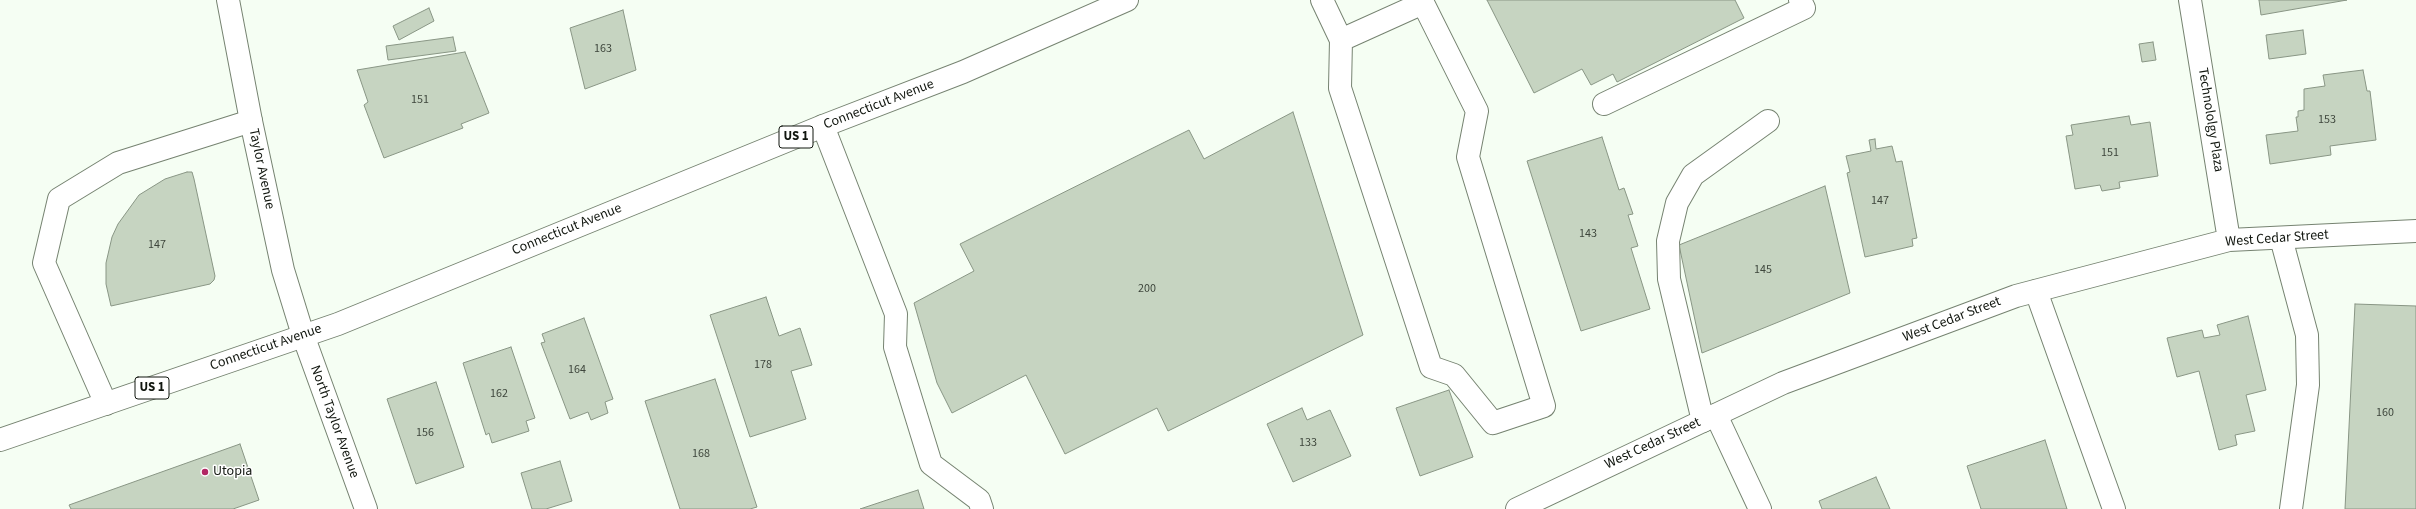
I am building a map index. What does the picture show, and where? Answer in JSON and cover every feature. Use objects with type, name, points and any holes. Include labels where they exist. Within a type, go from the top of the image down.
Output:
[{"type":"street","name":"Taylor Avenue","points":[[228,0],[251,121],[283,270],[303,335]]},
{"type":"street","name":"Connecticut Avenue","points":[[0,440],[360,315],[823,126],[963,72],[1127,0]]},
{"type":"street","points":[[1322,0],[1341,40],[1340,88],[1431,367],[1454,375],[1492,423],[1544,406],[1468,157],[1477,111],[1423,4],[1341,40]]},
{"type":"street","points":[[1604,104],[1804,8],[1800,0]]},
{"type":"street","name":"Technololgy Plaza","points":[[2190,0],[2229,240]]},
{"type":"street","points":[[106,404],[44,263],[59,199],[118,163],[251,121]]},
{"type":"street","points":[[1758,508],[1709,418],[1668,279],[1668,241],[1677,203],[1693,175],[1768,121]]},
{"type":"street","points":[[823,126],[896,314],[895,347],[932,464],[979,500],[982,509]]},
{"type":"street","name":"West Cedar Street","points":[[1517,509],[1552,501],[1709,418],[1783,383],[2016,296],[2229,240],[2416,231]]},
{"type":"street","points":[[2281,238],[2307,342],[2308,385],[2291,509]]},
{"type":"street","points":[[2036,291],[2114,509]]},
{"type":"street","name":"North Taylor Avenue","points":[[303,335],[366,509]]},
{"type":"building","points":[[1487,0],[1735,0],[1744,18],[1617,82],[1613,74],[1591,85],[1582,69],[1534,93]]},
{"type":"building","points":[[2259,0],[2347,0],[2261,15]]},
{"type":"building","points":[[429,8],[434,21],[399,40],[393,26]]},
{"type":"building","points":[[623,10],[636,70],[585,89],[570,28]]},
{"type":"building","points":[[2303,30],[2306,54],[2269,59],[2266,35]]},
{"type":"building","points":[[453,37],[456,51],[388,60],[386,46]]},
{"type":"building","points":[[2153,42],[2156,60],[2142,62],[2139,44]]},
{"type":"building","points":[[465,52],[489,113],[461,124],[463,128],[384,158],[364,105],[368,102],[357,70]]},
{"type":"building","points":[[2363,70],[2367,91],[2370,91],[2376,140],[2330,146],[2331,155],[2270,164],[2266,135],[2298,131],[2296,117],[2298,117],[2298,111],[2304,110],[2304,89],[2325,86],[2323,75]]},
{"type":"building","points":[[1293,112],[1363,335],[1168,431],[1157,408],[1065,454],[1026,375],[952,413],[937,383],[914,303],[974,271],[960,244],[1189,130],[1204,159]]},
{"type":"building","points":[[2129,116],[2131,125],[2150,122],[2158,176],[2119,182],[2120,188],[2102,191],[2100,185],[2075,189],[2066,136],[2073,135],[2071,125]]},
{"type":"building","points":[[1602,137],[1619,190],[1624,188],[1633,214],[1628,215],[1638,246],[1631,248],[1650,309],[1581,331],[1527,161]]},
{"type":"building","points":[[1875,139],[1876,149],[1892,146],[1896,162],[1902,161],[1917,238],[1912,239],[1913,246],[1865,257],[1847,173],[1850,172],[1846,156],[1871,151],[1869,140]]},
{"type":"building","points":[[187,172],[192,172],[194,179],[215,276],[214,280],[210,284],[111,306],[106,284],[106,263],[112,237],[118,224],[139,195],[165,179]]},
{"type":"building","points":[[1825,186],[1850,293],[1702,353],[1679,245]]},
{"type":"building","points":[[766,297],[779,336],[800,328],[812,365],[791,371],[806,419],[750,437],[710,315]]},
{"type":"building","points":[[2355,304],[2416,306],[2416,509],[2345,509]]},
{"type":"building","points":[[2248,316],[2266,390],[2246,395],[2255,431],[2235,435],[2237,445],[2219,450],[2199,371],[2177,377],[2167,338],[2202,330],[2204,338],[2220,335],[2217,325]]},
{"type":"building","points":[[584,318],[613,399],[605,402],[608,413],[591,420],[588,412],[570,419],[541,343],[545,342],[542,334]]},
{"type":"building","points":[[511,347],[535,418],[526,421],[529,431],[492,443],[489,433],[486,435],[463,363]]},
{"type":"building","points":[[715,379],[757,507],[750,509],[680,509],[645,401]]},
{"type":"building","points":[[436,382],[464,467],[416,484],[387,399]]},
{"type":"building","points":[[1449,390],[1473,457],[1420,476],[1396,408]]},
{"type":"building","points":[[1302,408],[1307,420],[1330,410],[1351,456],[1293,482],[1267,424]]},
{"type":"building","points":[[2045,440],[2067,509],[1981,509],[1967,466]]},
{"type":"building","name":"Utopia","points":[[240,444],[259,500],[233,509],[71,509],[69,505]]},
{"type":"building","points":[[560,461],[572,501],[546,509],[532,509],[521,473]]},
{"type":"building","points":[[1876,477],[1890,509],[1822,509],[1819,501]]},
{"type":"building","points":[[918,490],[924,509],[860,509],[896,497]]},
{"type":"place","name":"Utopia","points":[[205,472]]}]
